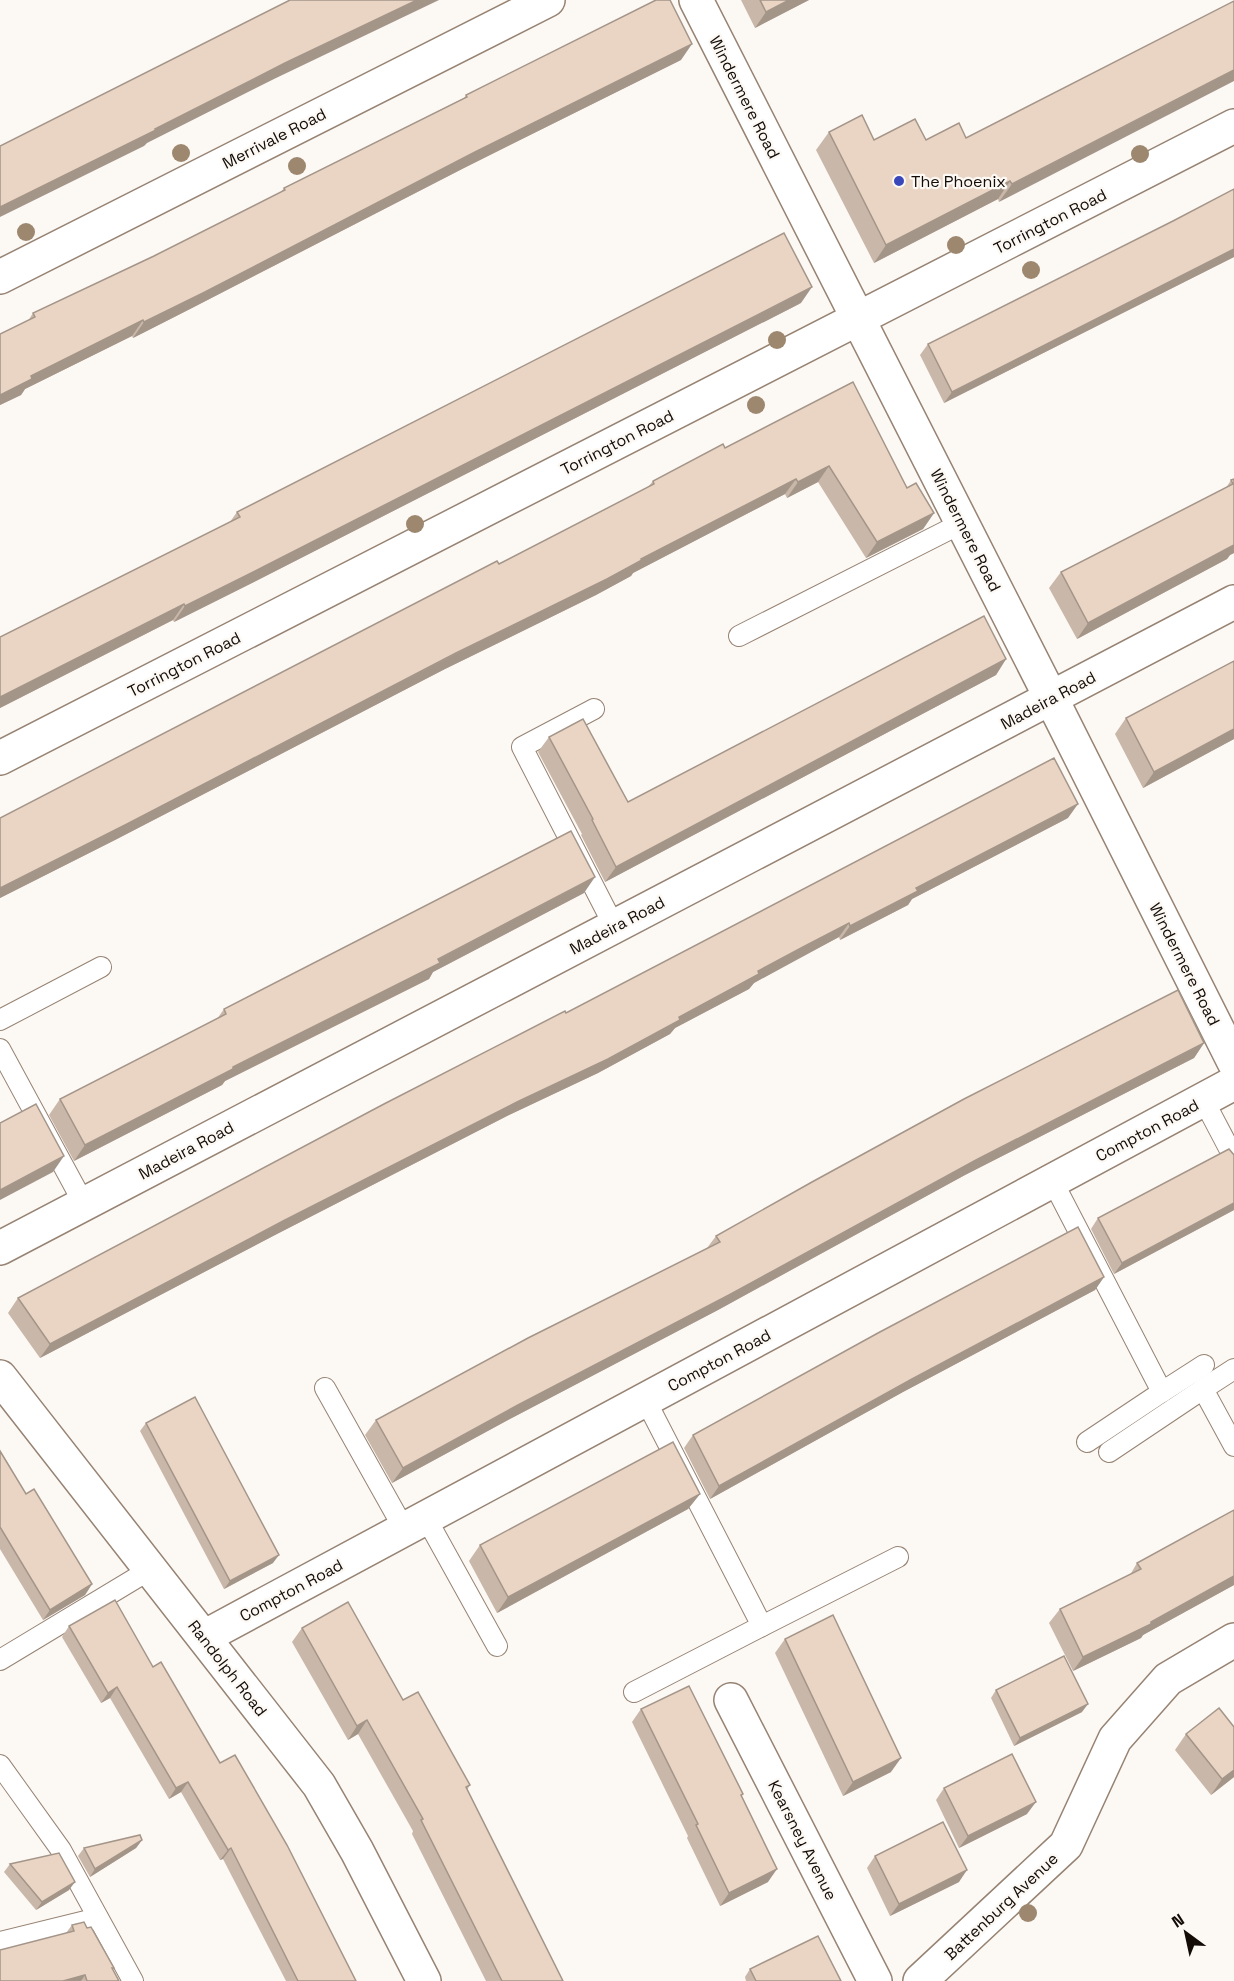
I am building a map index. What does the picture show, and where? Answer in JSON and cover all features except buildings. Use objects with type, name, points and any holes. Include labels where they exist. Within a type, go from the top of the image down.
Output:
[{"type":"street","name":"Merrivale Road","points":[[0,277],[548,0]]},
{"type":"street","name":"Windermere Road","points":[[696,0],[1052,698],[1234,1062]]},
{"type":"street","name":"Torrington Road","points":[[0,758],[1234,126]]},
{"type":"street","name":"Madeira Road","points":[[0,1248],[1234,602]]},
{"type":"street","name":"Compton Road","points":[[204,1637],[1234,1083]]},
{"type":"street","name":"Randolph Road","points":[[5,1394],[151,1569],[319,1785],[357,1851],[424,1981]]},
{"type":"street","name":"Battenburg Avenue","points":[[920,1981],[1066,1845],[1115,1739],[1168,1679],[1234,1640]]},
{"type":"street","name":"Kearsney Avenue","points":[[731,1700],[875,1981]]},
{"type":"lane","points":[[739,636],[962,523]]},
{"type":"lane","points":[[594,709],[522,747],[615,926]]},
{"type":"lane","points":[[0,1020],[101,967]]},
{"type":"lane","points":[[0,1049],[84,1204]]},
{"type":"lane","points":[[1203,1100],[1234,1158]]},
{"type":"lane","points":[[1052,1180],[1162,1392]]},
{"type":"lane","points":[[1087,1442],[1204,1365]]},
{"type":"lane","points":[[1109,1452],[1234,1369]]},
{"type":"lane","points":[[325,1388],[496,1646]]},
{"type":"lane","points":[[1203,1389],[1234,1446]]},
{"type":"lane","points":[[645,1399],[762,1626]]},
{"type":"lane","points":[[634,1692],[898,1557]]},
{"type":"lane","points":[[0,1660],[151,1569]]},
{"type":"lane","points":[[0,1765],[61,1850],[133,1981]]},
{"type":"lane","points":[[0,1942],[98,1918]]},
{"type":"place","name":"The Phoenix","points":[[899,181]]}]
